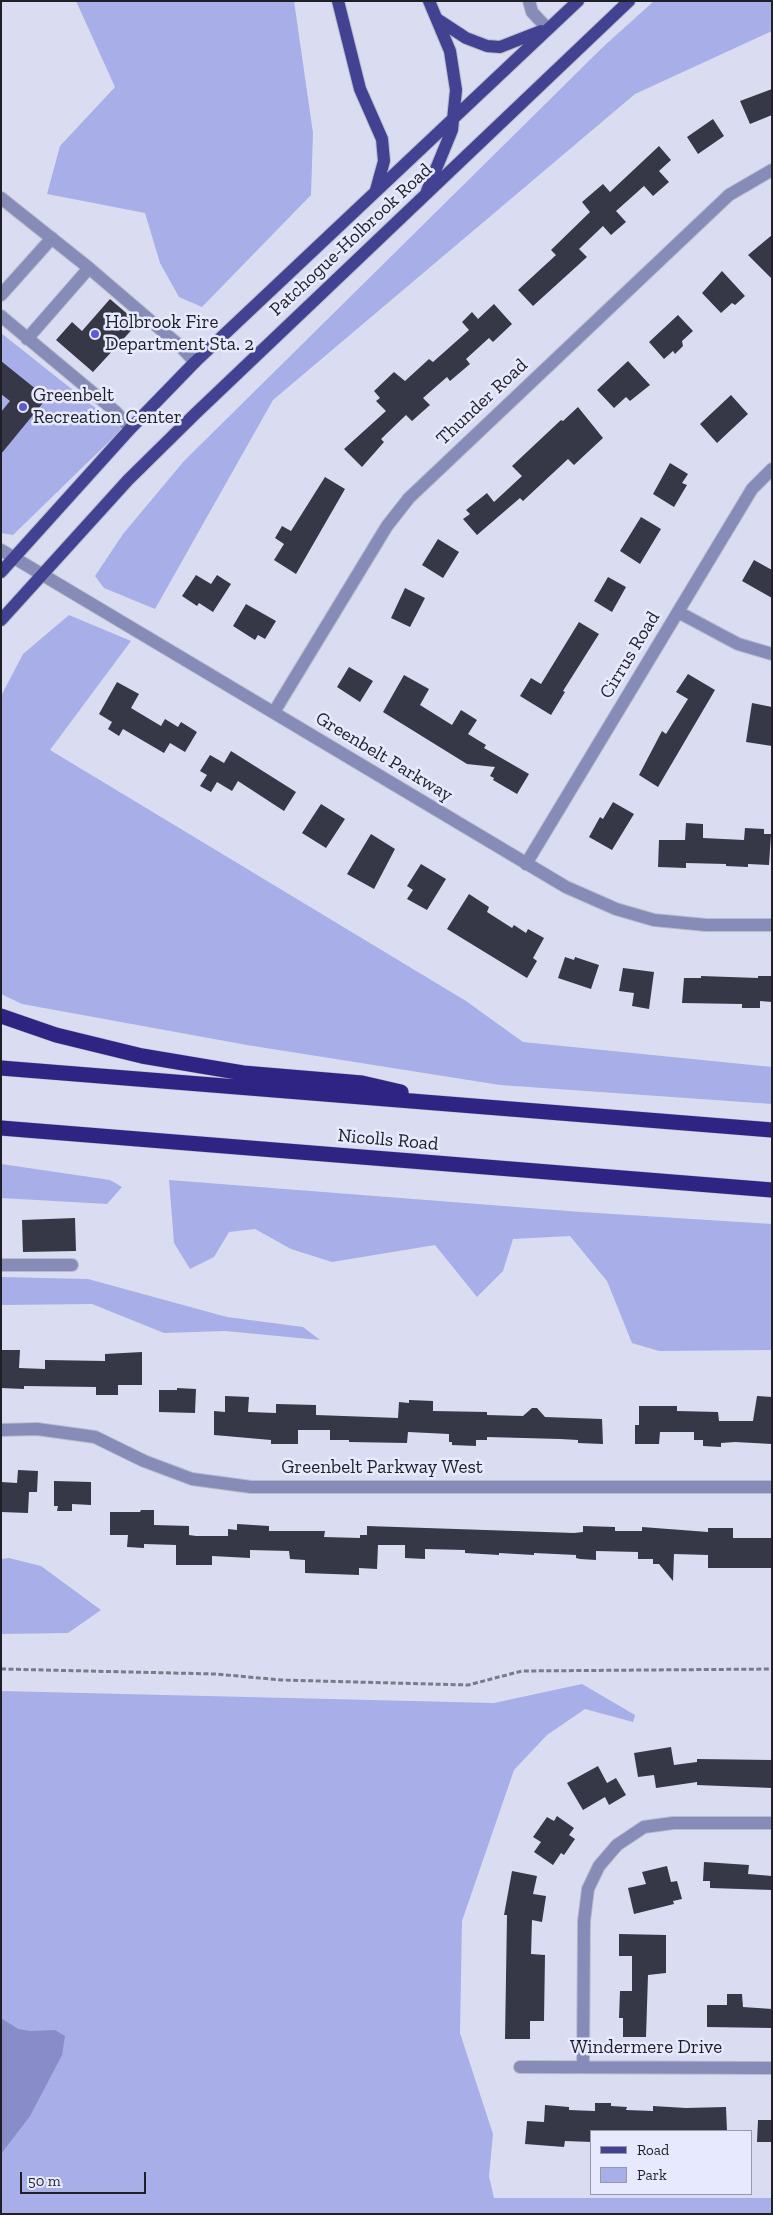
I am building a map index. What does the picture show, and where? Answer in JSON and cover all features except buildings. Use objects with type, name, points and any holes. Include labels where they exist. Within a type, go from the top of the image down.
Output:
[{"type":"highway","points":[[1,1016],[56,1035],[142,1056],[243,1073],[362,1083],[457,1104]]},
{"type":"highway","points":[[1,1068],[772,1130]]},
{"type":"highway","name":"Nicolls Road","points":[[1,1128],[772,1190]]},
{"type":"highway","points":[[1,1136],[58,1133]]},
{"type":"main road","points":[[338,1],[360,88],[382,139],[384,161],[382,174],[373,195]]},
{"type":"main road","points":[[424,198],[448,142],[454,118],[455,72],[450,51],[429,1]]},
{"type":"main road","name":"Patchogue-Holbrook Road","points":[[1,572],[130,429],[195,362],[578,1]]},
{"type":"main road","name":"Patchogue-Holbrook Road","points":[[1,620],[128,480],[188,420],[424,198],[629,1]]},
{"type":"main road","points":[[438,19],[466,38],[487,46],[500,47],[548,29]]},
{"type":"street","points":[[529,1],[532,12],[548,29]]},
{"type":"street","name":"Thunder Road","points":[[274,712],[388,526],[409,498],[729,194],[772,170]]},
{"type":"street","points":[[1,198],[88,268],[180,346],[195,362]]},
{"type":"street","points":[[1,295],[52,238]]},
{"type":"street","points":[[28,340],[88,268]]},
{"type":"street","points":[[1,316],[116,412],[130,429]]},
{"type":"street","name":"Cirrus Road","points":[[526,864],[752,489],[772,469]]},
{"type":"street","name":"Greenbelt Parkway","points":[[1,550],[526,864],[566,886],[616,909],[654,920],[706,925],[772,925]]},
{"type":"street","points":[[678,612],[738,644],[772,654]]},
{"type":"street","points":[[1,1265],[72,1266]]},
{"type":"street","name":"Greenbelt Parkway West","points":[[1,1430],[37,1429],[95,1437],[144,1461],[192,1479],[251,1486],[772,1487]]},
{"type":"street","points":[[583,2067],[584,1921],[588,1889],[599,1866],[617,1845],[644,1827],[673,1823],[772,1823]]},
{"type":"street","name":"Windermere Drive","points":[[520,2067],[772,2068]]},
{"type":"path","points":[[1,1669],[216,1674],[282,1680],[468,1685],[522,1671],[772,1669]]},
{"type":"green space","points":[[76,1],[294,1],[313,133],[311,195],[202,307],[179,297],[160,263],[145,213],[47,194],[60,146],[115,87]]},
{"type":"green space","points":[[654,1],[772,1],[772,31],[635,94],[273,400],[155,609],[104,588],[95,576],[123,534],[184,461],[604,46]]},
{"type":"green space","points":[[1,333],[122,429],[13,535],[1,533]]},
{"type":"green space","points":[[69,615],[131,641],[50,750],[466,1001],[523,1042],[772,1067],[772,1104],[500,1085],[247,1045],[22,1004],[1,994],[1,696],[23,654]]},
{"type":"green space","points":[[1,1164],[110,1180],[122,1187],[107,1204],[1,1198]]},
{"type":"green space","points":[[169,1180],[581,1212],[772,1224],[772,1350],[659,1351],[632,1343],[607,1281],[570,1236],[513,1239],[503,1271],[477,1297],[435,1245],[332,1262],[291,1249],[255,1229],[229,1232],[214,1257],[190,1269],[174,1243]]},
{"type":"green space","points":[[1,1277],[88,1279],[227,1317],[303,1327],[320,1340],[225,1331],[164,1333],[92,1304],[1,1305]]},
{"type":"green space","points":[[9,1558],[41,1566],[101,1610],[68,1633],[1,1634],[1,1559]]},
{"type":"green space","points":[[582,1684],[635,1715],[633,1722],[585,1709],[547,1735],[514,1770],[462,1921],[460,2033],[493,2134],[489,2176],[494,2198],[772,2198],[772,2214],[1,2214],[1,1691],[494,1703]]},
{"type":"shaded area","points":[[1,2018],[18,2029],[30,2031],[55,2030],[65,2036],[62,2055],[30,2116],[1,2154]]},
{"type":"place","name":"Holbrook Fire Department Sta. 2","points":[[95,334]]},
{"type":"place","name":"Greenbelt Recreation Center","points":[[23,407]]}]
